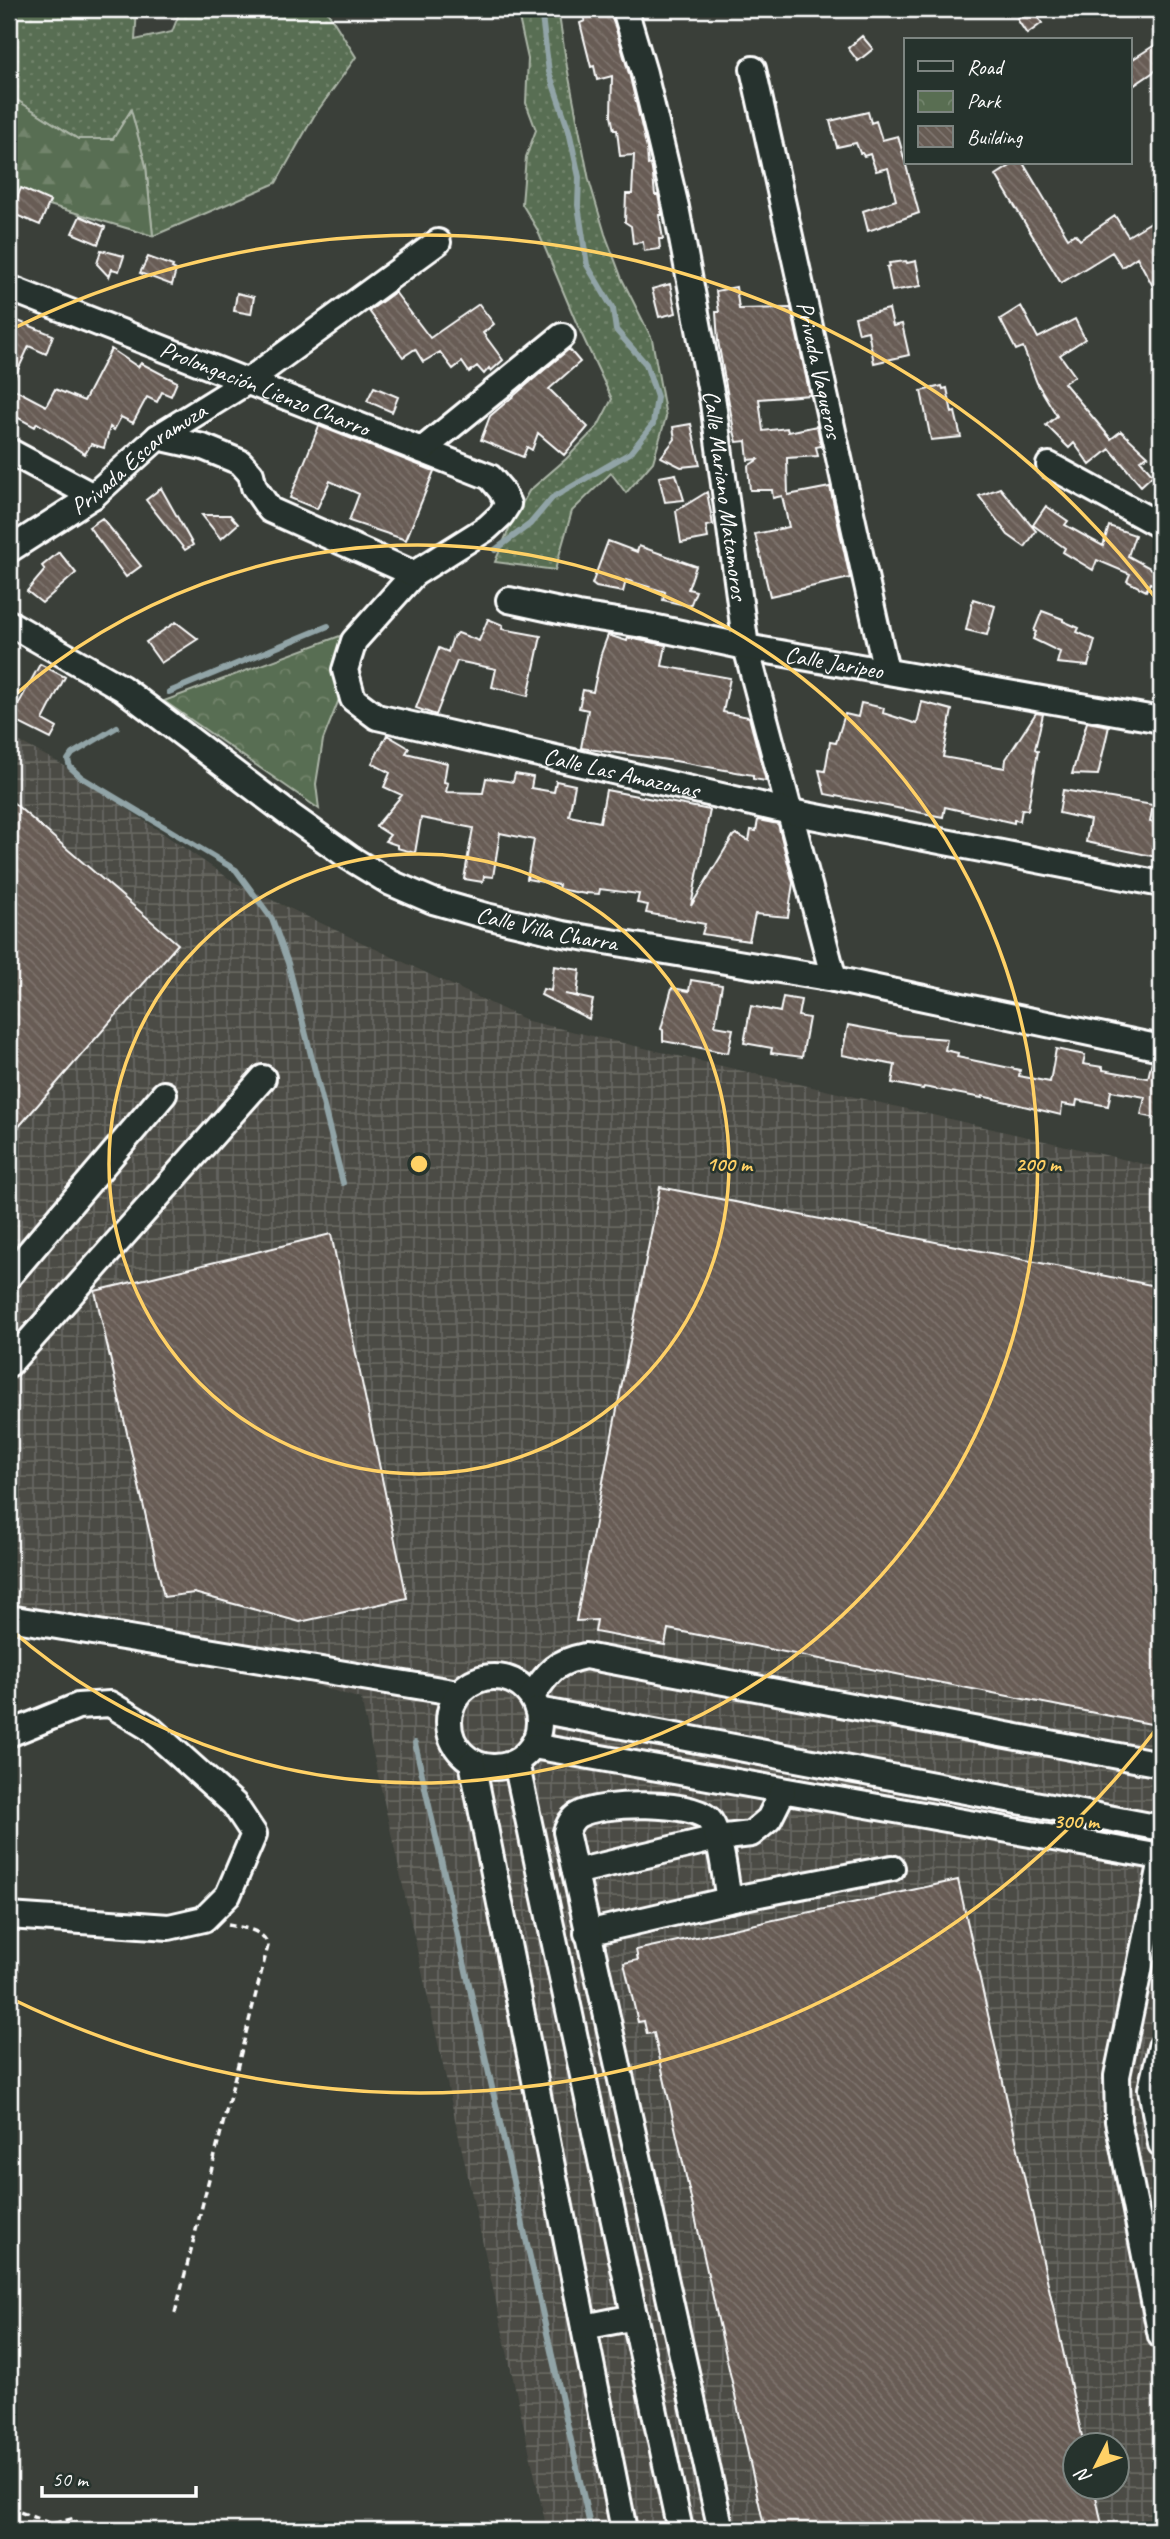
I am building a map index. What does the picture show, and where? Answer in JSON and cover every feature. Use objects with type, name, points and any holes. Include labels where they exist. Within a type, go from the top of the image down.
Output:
[{"type":"street","name":"Calle Mariano Matamoros","points":[[625,9],[644,73],[676,206],[708,376],[746,647],[834,979]]},
{"type":"street","name":"Privada Vaqueros","points":[[753,69],[886,671]]},
{"type":"street","name":"Privada Escaramuza","points":[[9,550],[93,496],[158,437],[248,381],[438,242]]},
{"type":"street","name":"Prolongación Lienzo Charro","points":[[9,288],[490,477],[508,503]]},
{"type":"street","points":[[422,450],[562,336]]},
{"type":"street","points":[[158,437],[203,447],[240,462],[251,474],[254,487],[270,510],[414,574]]},
{"type":"street","points":[[9,451],[93,496]]},
{"type":"street","points":[[1049,465],[1161,526]]},
{"type":"street","name":"Calle Las Amazonas","points":[[508,503],[501,515],[487,528],[414,574],[354,641],[345,670],[353,699],[377,717],[791,812],[1161,884]]},
{"type":"street","name":"Calle Jaripeo","points":[[509,600],[746,647],[1161,720]]},
{"type":"street","name":"Calle Villa Charra","points":[[9,623],[122,688],[350,858],[433,901],[563,934],[834,979],[1161,1048]]},
{"type":"street","points":[[9,1364],[263,1078]]},
{"type":"street","points":[[9,1276],[164,1094]]},
{"type":"street","points":[[9,1618],[459,1693]]},
{"type":"street","points":[[535,1703],[544,1678],[563,1661],[585,1656],[1161,1764]]},
{"type":"street","points":[[680,2530],[635,2317],[524,1754],[540,1723],[535,1703],[515,1682],[491,1677],[479,1679],[459,1693],[450,1714],[449,1725],[456,1746],[472,1762],[494,1768],[524,1754],[783,1791],[1161,1857]]},
{"type":"street","points":[[535,1703],[1161,1828]]},
{"type":"street","points":[[9,1734],[78,1706],[110,1704],[148,1727],[234,1804],[254,1834],[228,1895],[204,1919],[169,1927],[9,1916]]},
{"type":"street","points":[[472,1762],[624,2530]]},
{"type":"street","points":[[575,1872],[716,1838],[751,1834],[769,1819],[783,1791]]},
{"type":"street","points":[[721,2530],[587,1934],[566,1832],[571,1820],[581,1813],[601,1808],[641,1804],[702,1814],[710,1821],[716,1838],[729,1900]]},
{"type":"street","points":[[1161,1865],[1117,2076],[1118,2122],[1161,2336]]},
{"type":"street","points":[[587,1934],[729,1900],[892,1868]]},
{"type":"street","points":[[1161,2047],[1151,2089],[1161,2144]]},
{"type":"street","points":[[584,2327],[635,2317]]},
{"type":"path","points":[[175,2313],[268,1946],[265,1937],[258,1932],[204,1919]]},
{"type":"path","points":[[9,2508],[52,2524],[75,2518]]},
{"type":"shaded area","points":[[9,736],[63,765],[234,882],[528,1021],[1161,1168],[1161,2530],[547,2530],[361,1699],[309,1683],[9,1624]]},
{"type":"green space","points":[[9,9],[137,9],[135,40],[172,32],[181,9],[326,9],[356,57],[314,116],[276,183],[153,236],[146,166],[131,111],[113,139],[78,139],[9,95]]},
{"type":"green space","points":[[517,9],[558,9],[589,180],[622,279],[652,339],[666,417],[653,462],[626,493],[611,473],[572,511],[555,570],[495,562],[529,491],[598,426],[612,399],[537,229],[522,204],[526,157],[536,130],[526,103],[528,59]]},
{"type":"green space","points":[[9,95],[78,139],[113,139],[131,110],[146,166],[153,236],[9,193]]},
{"type":"green space","points":[[348,633],[347,679],[323,740],[316,784],[319,809],[164,701]]},
{"type":"building","points":[[580,9],[608,9],[615,26],[630,77],[647,149],[648,165],[651,164],[655,195],[658,195],[663,239],[659,239],[660,249],[644,251],[643,242],[633,243],[631,226],[625,222],[626,194],[632,194],[634,155],[620,156],[617,130],[614,130],[611,116],[612,76],[597,80],[580,23],[585,21]]},
{"type":"building","points":[[1032,9],[1042,23],[1027,34],[1017,19]]},
{"type":"building","points":[[862,36],[873,49],[858,61],[848,48]]},
{"type":"building","points":[[1161,41],[1161,67],[1132,87],[1132,60]]},
{"type":"building","points":[[868,112],[871,123],[876,121],[882,140],[898,136],[919,213],[868,231],[863,211],[896,200],[888,168],[876,171],[870,154],[864,156],[860,153],[856,143],[837,147],[830,121]]},
{"type":"building","points":[[1013,164],[1024,164],[1068,238],[1075,234],[1080,240],[1115,216],[1128,236],[1161,216],[1161,301],[1137,257],[1122,267],[1112,252],[1061,283],[996,175]]},
{"type":"building","points":[[21,188],[50,201],[40,225],[11,213]]},
{"type":"building","points":[[80,216],[105,227],[98,244],[72,233]]},
{"type":"building","points":[[101,250],[124,256],[119,271],[112,269],[109,277],[97,264]]},
{"type":"building","points":[[148,257],[173,266],[176,270],[172,285],[140,273]]},
{"type":"building","points":[[916,261],[921,286],[892,291],[887,267],[890,266],[889,263]]},
{"type":"building","points":[[670,284],[676,313],[659,317],[652,289]]},
{"type":"building","points":[[736,287],[739,309],[791,308],[810,395],[759,399],[763,431],[787,428],[788,432],[817,426],[821,446],[816,447],[818,456],[787,458],[788,495],[830,487],[850,578],[770,596],[755,534],[789,527],[782,496],[773,498],[772,490],[750,490],[748,466],[759,459],[748,460],[746,441],[737,442],[734,431],[718,341],[716,312],[719,312],[716,291]]},
{"type":"building","points":[[395,292],[430,338],[479,304],[494,324],[483,333],[503,360],[484,374],[477,366],[469,372],[462,362],[453,369],[440,352],[423,362],[415,349],[403,357],[369,311]]},
{"type":"building","points":[[237,293],[254,297],[251,314],[234,311]]},
{"type":"building","points":[[1021,306],[1038,338],[1075,319],[1085,339],[1060,355],[1075,376],[1064,383],[1111,439],[1121,431],[1148,456],[1140,460],[1153,475],[1141,486],[1110,449],[1090,465],[1074,443],[1069,448],[1046,425],[1057,416],[1037,383],[1023,347],[1016,350],[1000,319]]},
{"type":"building","points":[[889,309],[893,326],[902,324],[909,355],[874,363],[868,331],[859,333],[855,317]]},
{"type":"building","points":[[13,319],[53,335],[46,354],[29,346],[10,387],[46,406],[55,389],[84,401],[111,349],[138,367],[141,363],[177,382],[171,396],[162,392],[157,402],[147,397],[133,423],[121,417],[114,430],[110,427],[104,448],[91,444],[85,454],[37,423],[35,427],[9,413],[9,330]]},
{"type":"building","points":[[569,349],[580,362],[549,389],[588,427],[564,455],[538,433],[532,450],[527,447],[523,457],[481,440],[490,416]]},
{"type":"building","points":[[942,386],[943,389],[947,388],[961,437],[931,440],[921,391]]},
{"type":"building","points":[[374,387],[398,397],[392,412],[367,401]]},
{"type":"building","points":[[691,424],[700,465],[681,467],[661,457],[675,439],[673,427]]},
{"type":"building","points":[[319,426],[434,471],[406,540],[349,521],[359,494],[330,481],[317,509],[290,498]]},
{"type":"building","points":[[676,474],[684,500],[665,502],[659,477]]},
{"type":"building","points":[[161,488],[193,545],[185,550],[146,500]]},
{"type":"building","points":[[1000,488],[1036,531],[1025,547],[1008,535],[979,496]]},
{"type":"building","points":[[707,492],[713,525],[706,526],[708,538],[681,543],[676,511]]},
{"type":"building","points":[[1046,506],[1068,521],[1065,525],[1103,546],[1109,526],[1135,535],[1128,556],[1161,574],[1159,586],[1150,583],[1146,591],[1127,581],[1130,574],[1097,560],[1093,570],[1063,552],[1065,548],[1033,525]]},
{"type":"building","points":[[202,515],[230,515],[238,524],[221,539]]},
{"type":"building","points":[[102,518],[141,566],[126,577],[89,527]]},
{"type":"building","points":[[608,541],[637,552],[639,546],[696,566],[688,589],[696,591],[690,606],[663,600],[665,592],[626,580],[623,592],[592,584]]},
{"type":"building","points":[[59,552],[76,573],[42,603],[27,591],[45,570],[42,566]]},
{"type":"building","points":[[973,599],[995,606],[987,635],[966,630]]},
{"type":"building","points":[[1042,611],[1063,619],[1079,628],[1077,632],[1095,640],[1088,666],[1057,663],[1060,652],[1033,639]]},
{"type":"building","points":[[488,619],[503,625],[502,629],[541,636],[528,696],[492,687],[496,669],[457,661],[436,715],[416,708],[439,648],[448,652],[453,637],[458,633],[479,641]]},
{"type":"building","points":[[176,622],[198,639],[161,663],[146,642]]},
{"type":"building","points":[[608,635],[627,641],[628,638],[666,645],[662,666],[730,678],[723,712],[749,717],[766,781],[753,779],[753,775],[675,761],[581,748],[588,710],[579,708],[583,690],[593,692]]},
{"type":"building","points":[[40,664],[65,677],[43,720],[57,728],[51,739],[9,718],[9,700],[18,705]]},
{"type":"building","points":[[922,702],[952,710],[943,757],[1005,768],[1006,759],[1036,713],[1043,714],[1035,749],[1038,751],[1028,810],[1022,809],[1020,821],[1014,820],[1014,823],[945,807],[943,817],[825,794],[819,770],[825,771],[830,742],[836,743],[845,714],[858,717],[861,703],[884,708],[883,713],[917,724]]},
{"type":"building","points":[[1087,722],[1109,726],[1098,775],[1072,774]]},
{"type":"building","points":[[387,735],[409,748],[406,753],[447,763],[444,782],[448,783],[446,792],[483,793],[486,778],[513,782],[515,774],[533,777],[531,788],[554,792],[556,781],[575,785],[569,816],[600,822],[606,790],[710,810],[691,906],[733,836],[736,834],[749,841],[751,830],[756,831],[758,820],[778,824],[793,883],[788,917],[755,914],[749,941],[702,934],[705,924],[646,913],[648,905],[637,903],[639,894],[600,889],[599,894],[586,894],[527,879],[534,840],[500,833],[493,877],[484,876],[483,882],[464,879],[473,828],[421,818],[415,853],[385,841],[390,835],[376,826],[402,795],[384,787],[390,773],[372,763]]},
{"type":"building","points":[[1063,790],[1153,805],[1150,822],[1161,824],[1161,858],[1086,842],[1090,820],[1059,813]]},
{"type":"building","points":[[9,799],[178,944],[9,1138]]},
{"type":"building","points":[[554,966],[580,970],[577,996],[565,994],[593,1000],[589,1019],[541,995],[543,989],[551,991]]},
{"type":"building","points":[[691,980],[722,985],[715,1026],[733,1029],[728,1053],[663,1041],[661,1029],[672,988],[689,991]]},
{"type":"building","points":[[783,997],[801,1000],[798,1016],[809,1018],[802,1057],[771,1053],[772,1048],[744,1043],[751,1006],[780,1012]]},
{"type":"building","points":[[848,1025],[901,1035],[947,1039],[945,1050],[958,1053],[957,1057],[1020,1070],[1019,1076],[1050,1082],[1056,1049],[1085,1055],[1083,1064],[1148,1078],[1152,1061],[1161,1062],[1161,1119],[1141,1115],[1145,1097],[1111,1091],[1108,1106],[1077,1100],[1076,1106],[1062,1104],[1061,1115],[982,1096],[892,1083],[895,1065],[842,1055]]},
{"type":"building","points":[[660,1187],[1161,1287],[1161,1726],[668,1629],[665,1645],[595,1632],[597,1620],[576,1621]]},
{"type":"building","points":[[331,1234],[407,1598],[300,1622],[194,1593],[164,1597],[95,1291]]},
{"type":"building","points":[[958,1880],[1081,2430],[1062,2430],[1062,2500],[1097,2500],[1103,2530],[765,2530],[654,2033],[647,2034],[644,2021],[638,2022],[624,1963],[638,1960],[636,1950]]},
{"type":"waterway","points":[[495,550],[530,524],[552,498],[630,453],[653,424],[657,397],[646,364],[616,330],[613,309],[587,265],[578,205],[579,177],[569,131],[549,72],[541,9]]},
{"type":"waterway","points":[[169,692],[328,626]]},
{"type":"waterway","points":[[117,727],[72,754],[68,760],[70,767],[81,777],[236,870],[272,919],[288,963],[343,1183]]},
{"type":"waterway","points":[[415,1743],[591,2530]]}]
